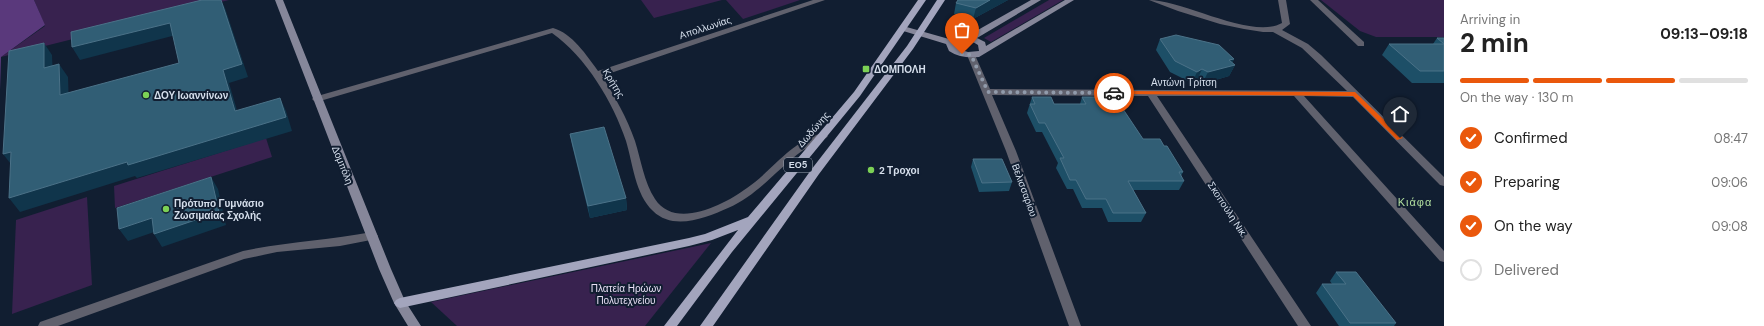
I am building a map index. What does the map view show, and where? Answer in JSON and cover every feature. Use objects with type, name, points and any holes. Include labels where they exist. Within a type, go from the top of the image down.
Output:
[{"type":"main road","name":"Δομπόλη","points":[[279,0],[317,99],[400,303],[416,326]]},
{"type":"main road","name":"Δωδώνης","points":[[670,326],[751,220],[857,94],[922,0]]},
{"type":"main road","name":"ΕΟ5","points":[[706,326],[816,172],[920,33],[942,0]]},
{"type":"main road","points":[[971,38],[1037,0]]},
{"type":"main road","points":[[950,42],[955,51],[971,55],[978,54],[1070,0]]},
{"type":"main road","points":[[903,28],[950,42],[960,37],[971,38],[982,44],[983,51]]},
{"type":"main road","points":[[400,303],[689,242],[708,237],[751,220]]},
{"type":"street","name":"Απολλωνίας","points":[[596,74],[821,0]]},
{"type":"street","points":[[1153,0],[1233,25],[1252,29],[1276,30],[1284,28],[1286,24],[1282,0]]},
{"type":"street","points":[[1314,0],[1361,44]]},
{"type":"street","name":"Κρήτης","points":[[317,99],[548,30],[553,30],[569,41],[596,74],[627,131],[647,195],[659,210],[670,216],[687,217],[698,215],[729,204],[758,185],[809,140],[823,136]]},
{"type":"street","points":[[1276,30],[1311,51],[1444,183]]},
{"type":"street","name":"Βελισσαρίου","points":[[971,55],[988,92],[1011,151],[1074,326]]},
{"type":"street","name":"Αντώνη Τρίτση","points":[[988,92],[1355,94]]},
{"type":"street","name":"Σκοπούλη Νικ.","points":[[1151,93],[1305,326]]},
{"type":"street","points":[[1296,94],[1444,258]]},
{"type":"street","points":[[44,326],[242,255],[261,250],[305,244],[340,242],[372,236]]},
{"type":"green space","points":[[34,0],[229,0],[1,57],[45,26]]},
{"type":"green space","points":[[641,0],[722,0],[654,18]]},
{"type":"green space","points":[[726,0],[800,0],[743,19]]},
{"type":"green space","points":[[1049,0],[1063,0],[991,42],[984,38]]},
{"type":"green space","points":[[1321,0],[1444,0],[1444,37],[1376,37],[1360,31]]},
{"type":"green space","points":[[266,138],[272,157],[115,208],[114,186]]},
{"type":"green space","points":[[87,197],[92,285],[12,314],[16,220]]},
{"type":"green space","name":"Πλατεία Ηρώων Πολυτεχνείου","points":[[711,243],[645,326],[457,326],[431,302]]},
{"type":"shaded area","points":[[0,0],[34,0],[45,25],[1,57],[0,90]]},
{"type":"building","name":"ΔΟΥ Ιωαννίνων","points":[[202,0],[221,0],[242,64],[223,70],[235,111],[280,98],[286,117],[128,165],[127,162],[9,198],[11,152],[3,154],[9,51],[44,43],[44,68],[59,64],[60,95],[179,63],[170,23],[72,47],[71,32]]},
{"type":"building","points":[[958,0],[990,0],[976,8],[956,3]]},
{"type":"building","points":[[1176,35],[1219,45],[1234,59],[1229,60],[1235,65],[1208,72],[1202,69],[1197,72],[1175,61],[1160,39]]},
{"type":"building","points":[[1437,38],[1444,38],[1444,44]]},
{"type":"building","points":[[1389,44],[1444,44],[1444,71],[1420,71]]},
{"type":"building","points":[[1032,97],[1051,97],[1054,104],[1086,104],[1082,97],[1113,97],[1117,103],[1119,103],[1143,139],[1160,139],[1164,146],[1167,146],[1183,172],[1179,172],[1184,181],[1128,181],[1146,213],[1113,213],[1106,199],[1086,199],[1076,180],[1070,180],[1060,158],[1064,158],[1045,123],[1039,123],[1030,104],[1035,104]]},
{"type":"building","points":[[604,127],[626,198],[588,206],[570,134]]},
{"type":"building","points":[[973,159],[1002,159],[1012,182],[982,183]]},
{"type":"building","points":[[211,177],[219,212],[154,234],[152,218],[119,229],[117,208]]},
{"type":"building","points":[[1336,272],[1356,272],[1396,323],[1350,323],[1322,284],[1346,284]]},
{"type":"way so far","points":[[962,54],[971,55],[988,92],[1114,93]]},
{"type":"place","name":"ΔΟΜΠΟΛΗ","points":[[866,69]]},
{"type":"place","name":"ΔΟΥ Ιωαννίνων","points":[[146,95]]},
{"type":"place","name":"2 Τροχοι","points":[[871,170]]},
{"type":"place","name":"Πρότυπο Γυμνάσιο Ζωσιμαίας Σχολής","points":[[166,209]]},
{"type":"district","name":"Κιάφα","points":[[1415,202]]},
{"type":"route","points":[[1114,93],[1355,94],[1400,138]]}]
